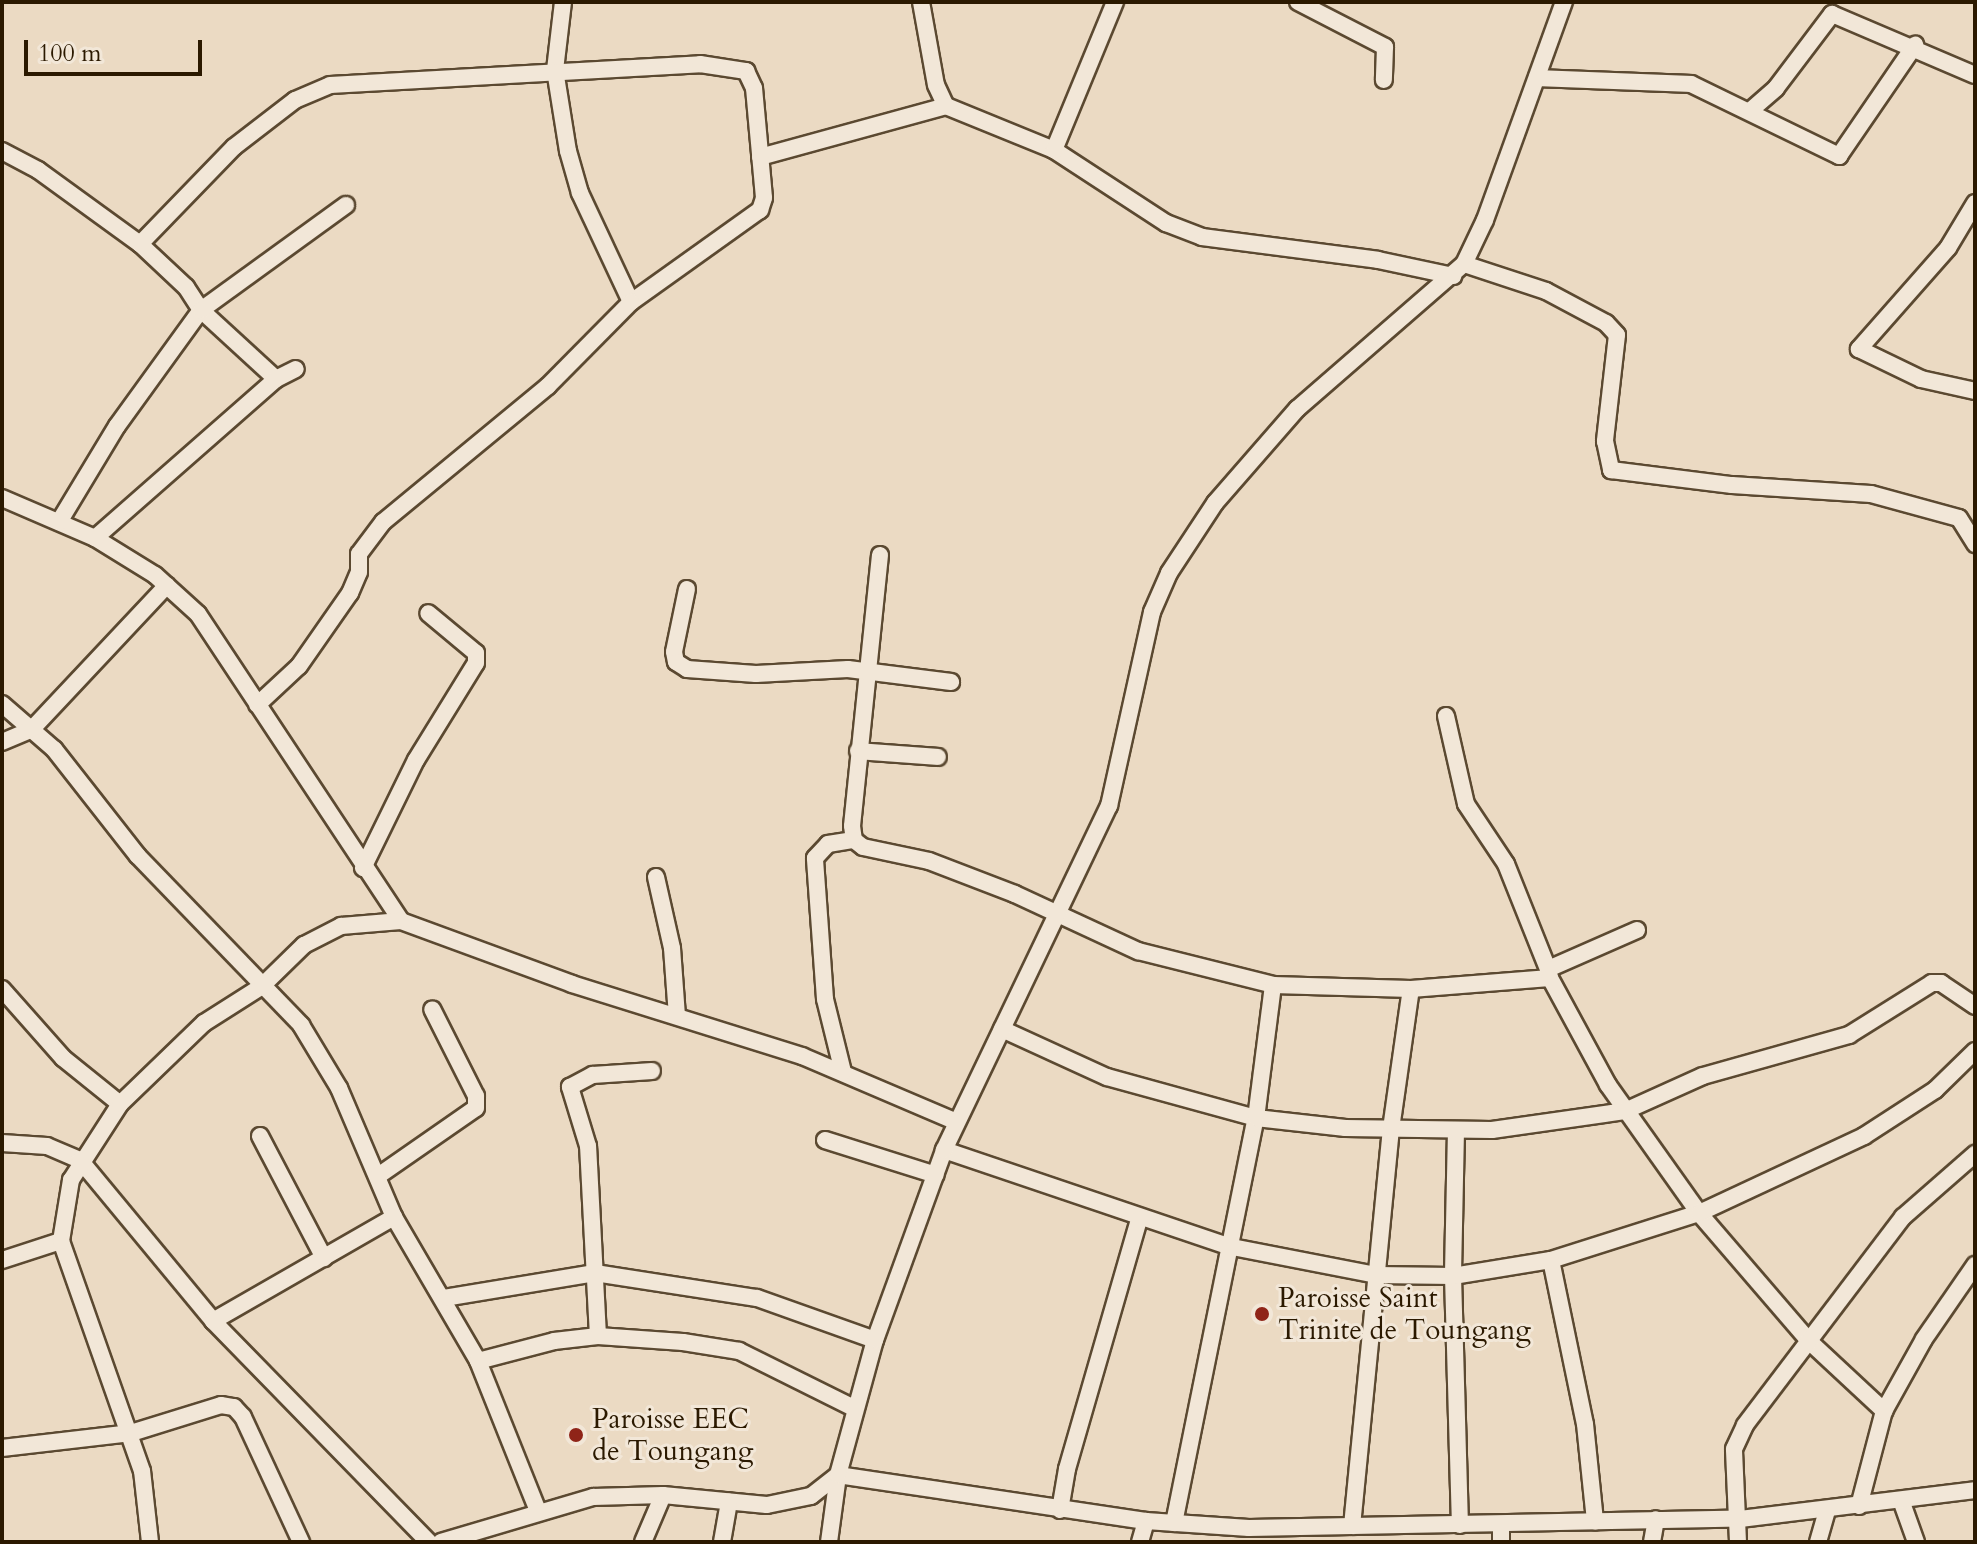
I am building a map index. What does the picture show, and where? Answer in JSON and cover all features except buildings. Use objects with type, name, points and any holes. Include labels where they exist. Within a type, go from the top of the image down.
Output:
[{"type":"street","points":[[563,2],[555,70],[580,193],[631,302]]},
{"type":"street","points":[[921,2],[936,85],[946,106]]},
{"type":"street","points":[[1054,150],[1115,2]]},
{"type":"street","points":[[1298,2],[1385,47],[1384,80]]},
{"type":"street","points":[[829,1542],[838,1475],[854,1408],[875,1340],[944,1150],[1109,806],[1152,612],[1176,562],[1215,503],[1297,409],[1458,270],[1537,78],[1564,2]]},
{"type":"street","points":[[1751,110],[1776,88],[1832,14],[1915,45],[1975,75]]},
{"type":"street","points":[[1537,78],[1691,84],[1751,110],[1839,156],[1915,45]]},
{"type":"street","points":[[140,244],[234,147],[295,100],[330,85],[700,64],[746,71],[754,88],[760,157],[760,210],[631,302],[536,396],[383,522],[359,554],[359,572],[350,593],[299,666],[257,705]]},
{"type":"street","points":[[760,157],[946,106],[1054,150],[1166,223],[1202,237],[1458,270],[1546,291],[1606,323],[1617,335],[1605,441],[1611,470],[1871,494],[1959,518],[1975,544]]},
{"type":"street","points":[[2,151],[38,170],[140,244],[186,287],[201,310],[276,379]]},
{"type":"street","points":[[1975,203],[1948,248],[1859,349],[1921,379],[1975,391]]},
{"type":"street","points":[[59,522],[117,426],[201,310],[346,205]]},
{"type":"street","points":[[95,538],[276,379],[296,369]]},
{"type":"street","points":[[2,498],[95,538],[167,585],[198,614],[363,868],[401,921]]},
{"type":"street","points":[[854,840],[858,751],[880,555]]},
{"type":"street","points":[[2,742],[32,729],[167,585]]},
{"type":"street","points":[[687,589],[674,652],[676,662],[687,669],[756,674],[867,670],[951,682]]},
{"type":"street","points":[[363,868],[411,770],[476,663],[476,653],[428,613]]},
{"type":"street","points":[[2,704],[32,729],[138,856],[301,1025],[339,1088],[394,1217],[478,1361],[538,1511]]},
{"type":"street","points":[[1446,716],[1466,804],[1506,864],[1549,974],[1625,1111],[1699,1213],[1809,1341],[1884,1411]]},
{"type":"street","points":[[858,751],[938,757]]},
{"type":"street","points":[[843,1072],[825,999],[815,858],[828,844],[854,840],[980,880],[1138,951],[1273,985],[1411,989],[1549,974],[1637,930]]},
{"type":"street","points":[[656,877],[672,948],[677,1016]]},
{"type":"street","points":[[150,1542],[142,1471],[131,1433],[61,1241],[63,1208],[80,1160],[120,1104],[204,1023],[262,986],[304,945],[341,926],[401,921],[843,1072],[957,1122]]},
{"type":"street","points":[[1002,1029],[1107,1077],[1256,1118],[1391,1129],[1456,1130],[1558,1124],[1625,1111],[1703,1076],[1849,1035],[1932,983],[1941,983],[1975,1006]]},
{"type":"street","points":[[1174,1523],[1227,1246],[1256,1118],[1273,985]]},
{"type":"street","points":[[2,989],[63,1058],[120,1104]]},
{"type":"street","points":[[1361,1532],[1376,1275],[1391,1129],[1411,989]]},
{"type":"street","points":[[378,1176],[476,1108],[476,1096],[432,1009]]},
{"type":"street","points":[[944,1150],[1139,1219],[1227,1246],[1376,1275],[1453,1276],[1551,1260],[1699,1213],[1864,1136],[1935,1090],[1975,1051]]},
{"type":"street","points":[[598,1336],[588,1146],[570,1087],[593,1075],[652,1071]]},
{"type":"street","points":[[2,1130],[22,1144]]},
{"type":"street","points":[[1456,1130],[1453,1276],[1460,1525]]},
{"type":"street","points":[[260,1136],[324,1258]]},
{"type":"street","points":[[825,1140],[936,1175]]},
{"type":"street","points":[[2,1143],[47,1146],[80,1160],[213,1321],[429,1542]]},
{"type":"street","points":[[1738,1542],[1740,1519],[1734,1449],[1745,1425],[1903,1217],[1975,1154]]},
{"type":"street","points":[[213,1321],[394,1217]]},
{"type":"street","points":[[1060,1510],[1067,1469],[1139,1219]]},
{"type":"street","points":[[2,1260],[61,1241]]},
{"type":"street","points":[[1551,1260],[1585,1424],[1595,1521]]},
{"type":"street","points":[[1859,1506],[1884,1411],[1924,1339],[1975,1265]]},
{"type":"street","points":[[444,1298],[595,1273],[757,1298],[875,1340]]},
{"type":"street","points":[[478,1361],[554,1341],[598,1336],[739,1351],[854,1408]]},
{"type":"street","points":[[2,1448],[131,1433],[221,1405],[234,1407],[243,1417],[301,1542]]},
{"type":"street","points":[[441,1542],[593,1497],[663,1495],[767,1505],[811,1496],[838,1475],[1060,1510],[1247,1535],[1460,1525],[1740,1519],[1975,1490]]},
{"type":"street","points":[[643,1542],[663,1495]]},
{"type":"street","points":[[1901,1500],[1916,1542]]},
{"type":"street","points":[[722,1542],[729,1502]]},
{"type":"street","points":[[1818,1542],[1827,1510]]},
{"type":"street","points":[[1652,1542],[1656,1519]]},
{"type":"street","points":[[1140,1542],[1146,1521]]},
{"type":"street","points":[[1501,1525],[1501,1542]]},
{"type":"place","name":"Paroisse Saint Trinite de Toungang","points":[[1262,1314]]},
{"type":"place","name":"Paroisse EEC de Toungang","points":[[576,1435]]}]
